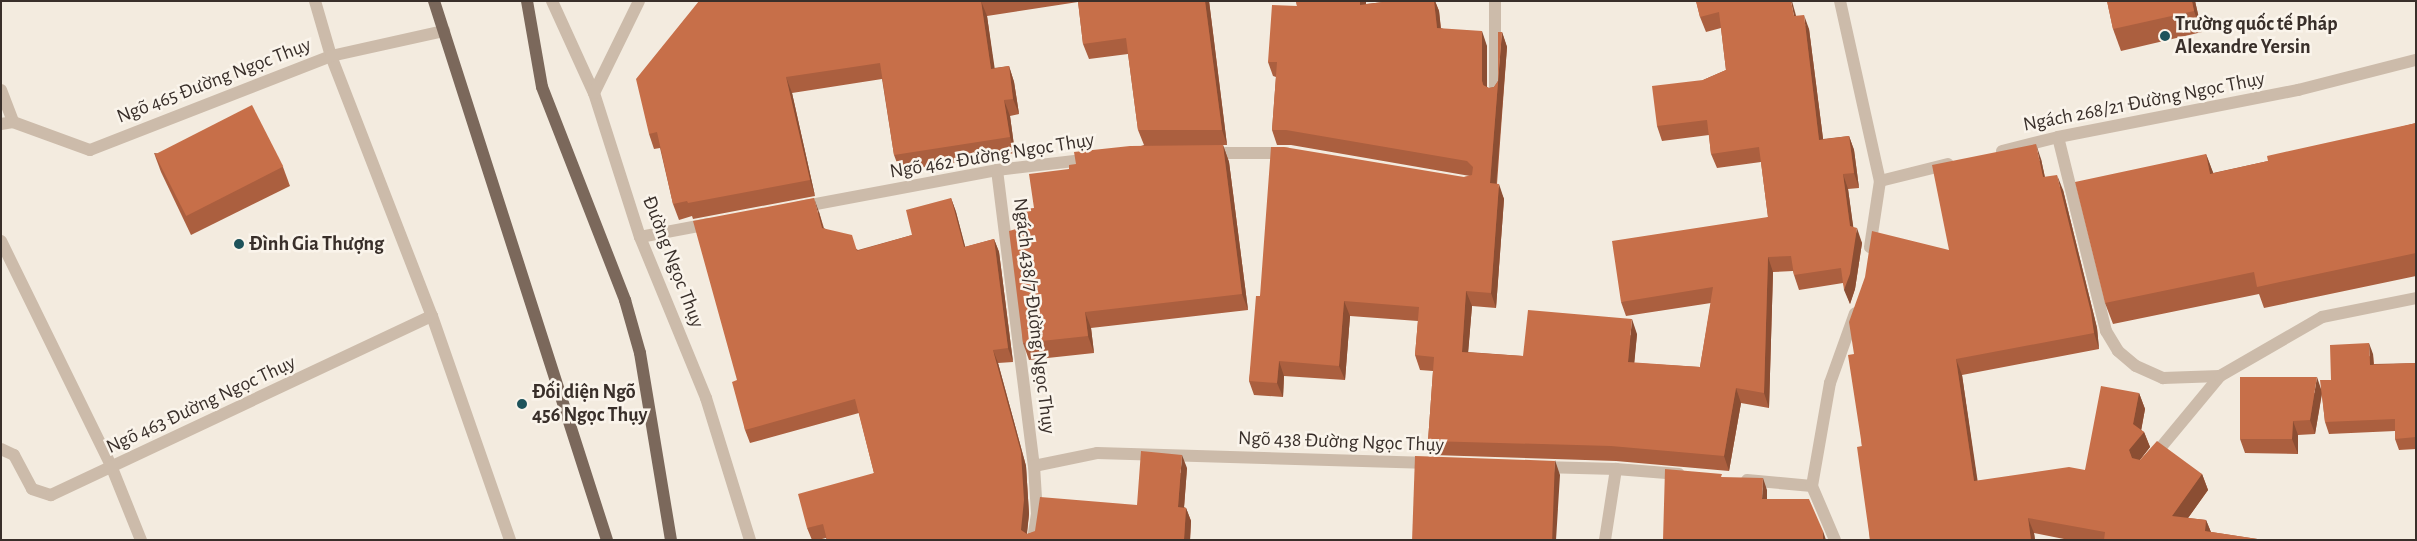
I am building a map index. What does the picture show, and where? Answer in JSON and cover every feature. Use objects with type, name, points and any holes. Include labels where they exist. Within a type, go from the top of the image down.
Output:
[{"type":"main road","points":[[434,1],[607,540]]},
{"type":"main road","points":[[527,1],[542,87],[625,300],[640,353],[671,540]]},
{"type":"street","points":[[315,1],[331,56],[432,316],[510,540]]},
{"type":"street","name":"Đường Ngọc Thụy","points":[[552,1],[594,93],[640,237],[706,398],[750,540]]},
{"type":"street","points":[[594,93],[639,1]]},
{"type":"street","points":[[1495,1],[1495,95]]},
{"type":"street","points":[[1840,1],[1880,181],[1868,263]]},
{"type":"street","name":"Ngõ 465 Đường Ngọc Thụy","points":[[7,123],[90,150],[331,56],[444,31]]},
{"type":"street","name":"Ngách 268/21 Đường Ngọc Thụy","points":[[1993,153],[2058,137],[2298,90],[2416,60]]},
{"type":"street","points":[[1,90],[7,123]]},
{"type":"street","points":[[2058,137],[2106,331],[2118,351],[2136,366],[2163,378],[2220,376]]},
{"type":"street","points":[[1201,154],[1299,154]]},
{"type":"street","name":"Ngõ 462 Đường Ngọc Thụy","points":[[785,210],[997,170],[1103,158]]},
{"type":"street","points":[[1880,181],[1965,160]]},
{"type":"street","name":"Ngách 438/7 Đường Ngọc Thụy","points":[[997,170],[1034,466]]},
{"type":"street","points":[[640,237],[717,223]]},
{"type":"street","points":[[1,241],[112,468],[141,540]]},
{"type":"street","points":[[2143,468],[2220,376],[2322,317],[2416,298]]},
{"type":"street","points":[[1835,540],[1812,486],[1830,383],[1860,300]]},
{"type":"street","name":"Ngõ 463 Đường Ngọc Thụy","points":[[1,449],[14,455],[32,489],[51,496],[432,316]]},
{"type":"street","name":"Ngõ 438 Đường Ngọc Thụy","points":[[1034,466],[1097,453],[1438,464]]},
{"type":"street","points":[[1033,540],[1037,514],[1034,466]]},
{"type":"street","points":[[1527,466],[1616,469],[1694,476]]},
{"type":"street","points":[[1605,540],[1616,469]]},
{"type":"street","points":[[1734,479],[1812,486]]},
{"type":"building","points":[[699,1],[981,1],[991,69],[1009,66],[1013,99],[1004,100],[1010,137],[894,155],[880,63],[786,77],[810,180],[688,203],[687,201],[673,204],[657,132],[649,134],[636,79]]},
{"type":"building","points":[[1078,1],[1205,1],[1222,130],[1138,130],[1126,38],[1083,44]]},
{"type":"building","points":[[1296,1],[1360,1],[1360,5],[1391,1],[1434,1],[1437,28],[1482,31],[1482,81],[1483,85],[1489,88],[1494,87],[1498,81],[1498,32],[1502,32],[1490,183],[1499,184],[1491,293],[1466,291],[1462,352],[1523,356],[1528,310],[1632,319],[1628,362],[1700,367],[1713,287],[1621,302],[1612,241],[1768,217],[1759,147],[1711,154],[1707,120],[1657,126],[1652,86],[1703,80],[1726,70],[1719,12],[1700,17],[1696,1],[1791,1],[1794,16],[1804,15],[1819,140],[1849,136],[1854,173],[1843,174],[1850,226],[1857,228],[1850,274],[1844,290],[1841,268],[1794,275],[1791,256],[1768,257],[1764,393],[1736,388],[1724,456],[1611,446],[1428,441],[1434,357],[1415,355],[1419,307],[1344,301],[1339,366],[1279,361],[1277,383],[1249,381],[1256,296],[1260,296],[1271,147],[1284,147],[1464,177],[1472,175],[1473,167],[1467,161],[1286,130],[1272,130],[1277,62],[1268,62],[1272,5],[1297,6]]},
{"type":"building","points":[[2107,1],[2192,1],[2194,11],[2113,29]]},
{"type":"building","points":[[252,105],[283,166],[186,216],[155,154]]},
{"type":"building","points":[[2416,123],[2416,253],[2257,287],[2254,272],[2105,303],[2075,182],[2206,154],[2210,174],[2268,161],[2267,156]]},
{"type":"building","points":[[2036,144],[2043,177],[2057,175],[2091,312],[2094,333],[1956,359],[1974,481],[2069,467],[2085,470],[2101,386],[2139,393],[2133,424],[2144,432],[2129,450],[2132,458],[2140,460],[2157,441],[2202,474],[2172,516],[2206,520],[2205,531],[2264,540],[2104,540],[2105,532],[2028,518],[2031,540],[1870,540],[1857,447],[1862,446],[1848,355],[1854,354],[1849,322],[1865,277],[1872,231],[1949,250],[1932,165]]},
{"type":"building","points":[[1223,145],[1242,294],[1085,312],[1088,336],[1023,343],[1009,231],[1016,229],[1014,210],[1034,208],[1029,174],[1069,169],[1069,165],[1076,164],[1074,152],[1130,146]]},
{"type":"building","points":[[814,198],[822,228],[852,235],[857,251],[912,235],[906,210],[951,198],[964,247],[994,239],[1008,348],[993,350],[1021,452],[1024,500],[1021,530],[1027,534],[1035,531],[1040,497],[1137,505],[1141,451],[1182,455],[1178,507],[1186,508],[1184,540],[827,540],[823,524],[807,528],[798,494],[874,473],[855,399],[745,430],[732,382],[737,380],[693,221]]},
{"type":"building","points":[[2369,343],[2370,365],[2416,363],[2416,437],[2395,439],[2395,419],[2325,422],[2320,380],[2331,380],[2330,345]]},
{"type":"building","points":[[2240,377],[2317,377],[2310,420],[2293,421],[2292,439],[2240,439]]},
{"type":"building","points":[[1415,456],[1555,461],[1552,540],[1412,540]]},
{"type":"building","points":[[1665,469],[1722,474],[1721,477],[1763,478],[1762,499],[1809,499],[1823,531],[1823,540],[1663,540]]},
{"type":"place","name":"Trường quốc tế Pháp Alexandre Yersin","points":[[2165,36]]},
{"type":"place","name":"Đình Gia Thượng","points":[[239,244]]},
{"type":"place","name":"Đối diện Ngõ 456 Ngọc Thụy","points":[[522,404]]}]
